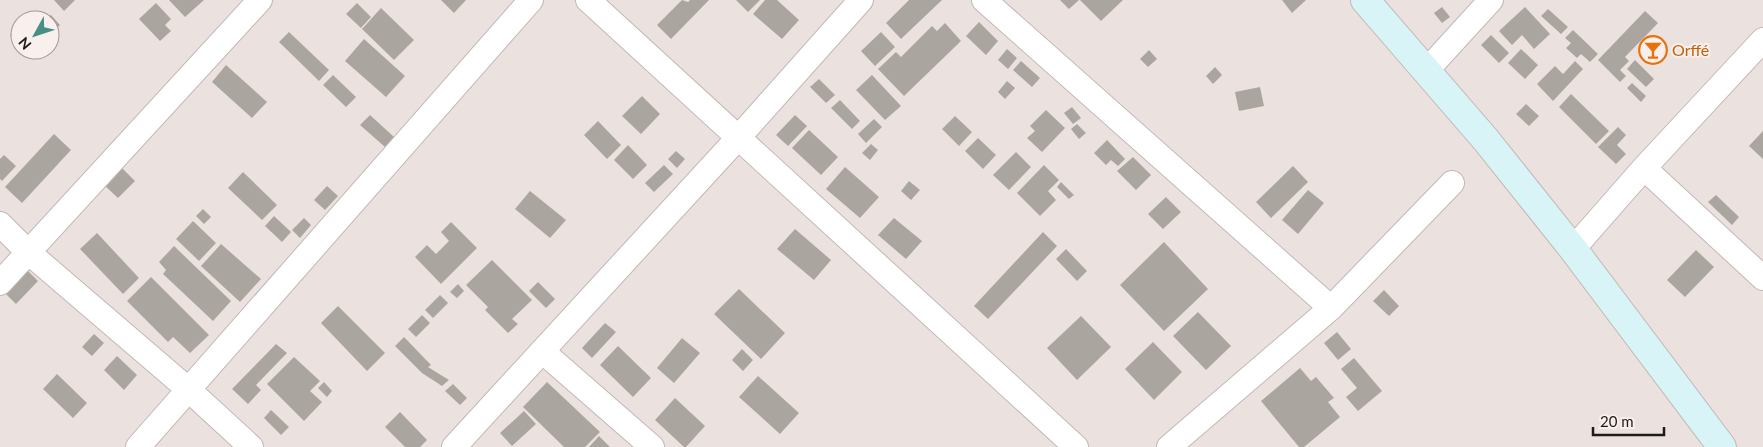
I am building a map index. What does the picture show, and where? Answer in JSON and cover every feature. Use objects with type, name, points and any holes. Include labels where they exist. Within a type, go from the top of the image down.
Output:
[{"type":"main road","points":[[1365,0],[1426,70],[1573,249],[1722,447]]},
{"type":"street","points":[[0,283],[260,0]]},
{"type":"street","points":[[138,447],[531,0]]},
{"type":"street","points":[[588,0],[1076,447]]},
{"type":"street","points":[[454,447],[738,138],[861,0]]},
{"type":"street","points":[[984,0],[1332,308]]},
{"type":"street","points":[[1426,70],[1491,0]]},
{"type":"street","points":[[1573,249],[1644,168],[1762,42]]},
{"type":"street","points":[[1644,168],[1763,278]]},
{"type":"street","points":[[1168,447],[1332,308],[1452,183]]},
{"type":"street","points":[[0,224],[28,252],[189,390],[251,447]]},
{"type":"street","points":[[542,351],[652,447]]},
{"type":"building","points":[[54,0],[75,0],[64,11]]},
{"type":"building","points":[[169,0],[204,0],[185,17]]},
{"type":"building","points":[[441,0],[466,0],[454,13]]},
{"type":"building","points":[[682,0],[688,2],[690,0],[709,0],[671,39],[657,25]]},
{"type":"building","points":[[736,0],[760,0],[748,12]]},
{"type":"building","points":[[765,0],[777,0],[799,20],[782,39],[753,14]]},
{"type":"building","points":[[909,0],[942,0],[901,39],[886,23]]},
{"type":"building","points":[[1060,0],[1079,0],[1069,9]]},
{"type":"building","points":[[1080,0],[1123,0],[1101,21]]},
{"type":"building","points":[[1282,0],[1306,0],[1292,13]]},
{"type":"building","points":[[156,3],[171,19],[165,25],[171,31],[160,41],[139,19]]},
{"type":"building","points":[[357,3],[371,17],[361,28],[346,14]]},
{"type":"building","points":[[1442,7],[1450,17],[1442,23],[1434,13]]},
{"type":"building","points":[[1525,7],[1550,34],[1534,49],[1522,35],[1512,45],[1499,31]]},
{"type":"building","points":[[381,8],[414,40],[394,60],[362,29]]},
{"type":"building","points":[[1548,9],[1568,27],[1561,34],[1541,16]]},
{"type":"building","points":[[1645,11],[1658,23],[1625,57],[1629,61],[1620,70],[1626,76],[1620,82],[1598,60]]},
{"type":"building","points":[[979,22],[998,41],[986,55],[966,36]]},
{"type":"building","points":[[945,23],[961,41],[904,96],[878,69],[896,52],[901,57],[932,26],[937,31]]},
{"type":"building","points":[[1573,30],[1598,54],[1590,62],[1581,54],[1577,58],[1566,48],[1571,43],[1565,38]]},
{"type":"building","points":[[289,32],[329,70],[319,81],[279,42]]},
{"type":"building","points":[[881,32],[895,47],[875,66],[861,51]]},
{"type":"building","points":[[1491,35],[1509,53],[1499,63],[1481,45]]},
{"type":"building","points":[[364,39],[405,76],[386,97],[345,61]]},
{"type":"building","points":[[1007,49],[1017,58],[1008,69],[998,60]]},
{"type":"building","points":[[1521,49],[1538,65],[1525,79],[1508,63]]},
{"type":"building","points":[[1149,50],[1157,59],[1148,67],[1140,59]]},
{"type":"building","points":[[1635,60],[1654,79],[1646,87],[1627,69]]},
{"type":"building","points":[[1021,61],[1040,78],[1032,87],[1013,70]]},
{"type":"building","points":[[1575,61],[1583,69],[1553,101],[1537,84],[1555,66],[1563,74]]},
{"type":"building","points":[[226,65],[267,102],[252,118],[212,82]]},
{"type":"building","points":[[1215,67],[1222,75],[1213,84],[1206,76]]},
{"type":"building","points":[[333,75],[356,97],[346,107],[323,85]]},
{"type":"building","points":[[872,75],[901,106],[885,120],[856,90]]},
{"type":"building","points":[[819,79],[835,95],[826,103],[810,87]]},
{"type":"building","points":[[1007,81],[1015,88],[1005,99],[998,92]]},
{"type":"building","points":[[1632,83],[1646,96],[1641,102],[1627,88]]},
{"type":"building","points":[[1260,87],[1264,106],[1239,111],[1235,92]]},
{"type":"building","points":[[1571,94],[1609,131],[1596,144],[1559,107]]},
{"type":"building","points":[[642,96],[660,114],[641,134],[622,116]]},
{"type":"building","points":[[840,100],[860,121],[852,129],[831,108]]},
{"type":"building","points":[[1526,104],[1539,116],[1529,126],[1516,114]]},
{"type":"building","points":[[1072,107],[1081,118],[1073,124],[1064,113]]},
{"type":"building","points":[[1046,110],[1065,128],[1042,152],[1027,138],[1035,131],[1030,126]]},
{"type":"building","points":[[370,115],[394,137],[385,147],[360,125]]},
{"type":"building","points":[[795,115],[807,126],[788,146],[776,135]]},
{"type":"building","points":[[955,116],[972,132],[959,146],[942,129]]},
{"type":"building","points":[[874,119],[882,127],[866,143],[858,134]]},
{"type":"building","points":[[598,121],[621,145],[607,159],[584,135]]},
{"type":"building","points":[[1077,124],[1086,133],[1079,139],[1071,129]]},
{"type":"building","points":[[1618,127],[1626,135],[1617,145],[1626,154],[1616,164],[1598,147]]},
{"type":"building","points":[[809,130],[838,157],[821,175],[792,148]]},
{"type":"building","points":[[1763,131],[1763,159],[1749,146]]},
{"type":"building","points":[[54,134],[71,150],[22,203],[5,187]]},
{"type":"building","points":[[978,138],[996,155],[983,169],[965,151]]},
{"type":"building","points":[[1107,140],[1125,159],[1118,166],[1111,160],[1106,165],[1094,153]]},
{"type":"building","points":[[871,144],[878,150],[870,160],[862,153]]},
{"type":"building","points":[[628,145],[647,165],[633,179],[614,160]]},
{"type":"building","points":[[676,151],[685,159],[677,168],[668,159]]},
{"type":"building","points":[[1016,152],[1031,167],[1009,190],[993,175]]},
{"type":"building","points":[[4,155],[16,166],[2,181],[0,179],[0,159]]},
{"type":"building","points":[[1133,157],[1151,175],[1136,190],[1117,171]]},
{"type":"building","points":[[664,165],[673,174],[654,192],[645,183]]},
{"type":"building","points":[[1044,165],[1059,180],[1048,191],[1056,200],[1040,216],[1017,193]]},
{"type":"building","points":[[120,166],[135,181],[118,198],[103,184]]},
{"type":"building","points":[[1293,166],[1308,182],[1271,218],[1256,202]]},
{"type":"building","points":[[845,167],[879,197],[860,218],[826,189]]},
{"type":"building","points":[[243,172],[277,205],[262,220],[228,188]]},
{"type":"building","points":[[909,181],[920,190],[911,200],[901,191]]},
{"type":"building","points":[[1061,182],[1074,195],[1069,199],[1057,187]]},
{"type":"building","points":[[327,186],[338,196],[325,210],[314,200]]},
{"type":"building","points":[[1308,190],[1324,203],[1298,234],[1282,220]]},
{"type":"building","points":[[530,191],[566,220],[550,238],[515,209]]},
{"type":"building","points":[[1716,195],[1739,217],[1732,225],[1708,202]]},
{"type":"building","points":[[1166,197],[1181,212],[1163,229],[1148,214]]},
{"type":"building","points":[[203,209],[211,217],[204,224],[196,216]]},
{"type":"building","points":[[274,216],[291,232],[282,242],[265,226]]},
{"type":"building","points":[[304,218],[311,225],[300,238],[292,230]]},
{"type":"building","points":[[894,218],[922,241],[906,259],[878,235]]},
{"type":"building","points":[[193,221],[216,243],[199,261],[176,239]]},
{"type":"building","points":[[451,222],[477,248],[441,284],[415,257],[427,245],[436,254],[449,241],[441,232]]},
{"type":"building","points":[[795,229],[831,260],[814,280],[777,249]]},
{"type":"building","points":[[1043,232],[1057,246],[988,319],[974,306]]},
{"type":"building","points":[[97,233],[139,278],[123,294],[80,249]]},
{"type":"building","points":[[1164,242],[1208,289],[1164,331],[1120,285]]},
{"type":"building","points":[[221,244],[261,279],[240,302],[201,266]]},
{"type":"building","points":[[174,246],[231,301],[213,321],[163,274],[166,270],[159,262]]},
{"type":"building","points":[[1066,249],[1087,271],[1077,281],[1056,259]]},
{"type":"building","points":[[1696,250],[1714,267],[1685,297],[1667,280]]},
{"type":"building","points":[[492,260],[532,300],[512,319],[518,324],[508,333],[485,310],[488,307],[466,285]]},
{"type":"building","points":[[26,269],[38,281],[16,304],[4,292]]},
{"type":"building","points":[[151,277],[209,335],[190,353],[173,337],[168,342],[127,301]]},
{"type":"building","points":[[538,282],[555,299],[546,308],[529,291]]},
{"type":"building","points":[[458,284],[464,291],[457,298],[450,292]]},
{"type":"building","points":[[739,289],[785,333],[761,359],[714,314]]},
{"type":"building","points":[[1384,290],[1399,306],[1389,316],[1373,301]]},
{"type":"building","points":[[440,295],[448,303],[433,318],[425,310]]},
{"type":"building","points":[[338,306],[385,353],[367,371],[321,323]]},
{"type":"building","points":[[1198,312],[1231,346],[1206,370],[1173,336]]},
{"type":"building","points":[[422,315],[430,323],[416,337],[408,329]]},
{"type":"building","points":[[1081,316],[1111,347],[1077,380],[1047,348]]},
{"type":"building","points":[[605,323],[616,332],[592,358],[582,348]]},
{"type":"building","points":[[1337,332],[1351,349],[1338,360],[1324,343]]},
{"type":"building","points":[[94,334],[104,343],[92,356],[82,347]]},
{"type":"building","points":[[404,337],[431,365],[428,367],[449,380],[442,386],[422,373],[395,346]]},
{"type":"building","points":[[682,338],[700,353],[674,383],[657,368]]},
{"type":"building","points":[[1153,342],[1182,372],[1154,400],[1125,369]]},
{"type":"building","points":[[276,344],[287,353],[256,385],[261,390],[248,404],[232,389]]},
{"type":"building","points":[[618,346],[651,378],[633,397],[600,365]]},
{"type":"building","points":[[742,349],[753,360],[743,371],[732,360]]},
{"type":"building","points":[[117,356],[137,375],[124,390],[104,370]]},
{"type":"building","points":[[294,357],[320,381],[310,391],[322,402],[304,421],[267,384]]},
{"type":"building","points":[[1354,358],[1382,391],[1358,411],[1346,397],[1357,388],[1341,369]]},
{"type":"building","points":[[1300,368],[1311,381],[1316,377],[1334,398],[1328,402],[1340,417],[1304,447],[1299,447],[1261,401]]},
{"type":"building","points":[[57,374],[87,403],[73,418],[43,389]]},
{"type":"building","points":[[758,376],[799,413],[780,434],[739,397]]},
{"type":"building","points":[[324,382],[332,391],[327,397],[318,388]]},
{"type":"building","points":[[547,382],[600,432],[585,447],[564,447],[523,407]]},
{"type":"building","points":[[453,384],[467,398],[460,405],[445,391]]},
{"type":"building","points":[[675,398],[705,426],[686,447],[655,420]]},
{"type":"building","points":[[271,410],[289,427],[281,435],[264,418]]},
{"type":"building","points":[[524,411],[536,424],[512,446],[500,433]]},
{"type":"building","points":[[400,412],[427,440],[420,447],[405,447],[385,427]]},
{"type":"building","points":[[599,436],[610,447],[589,447]]},
{"type":"place","name":"Orffé","points":[[1653,50]]}]
